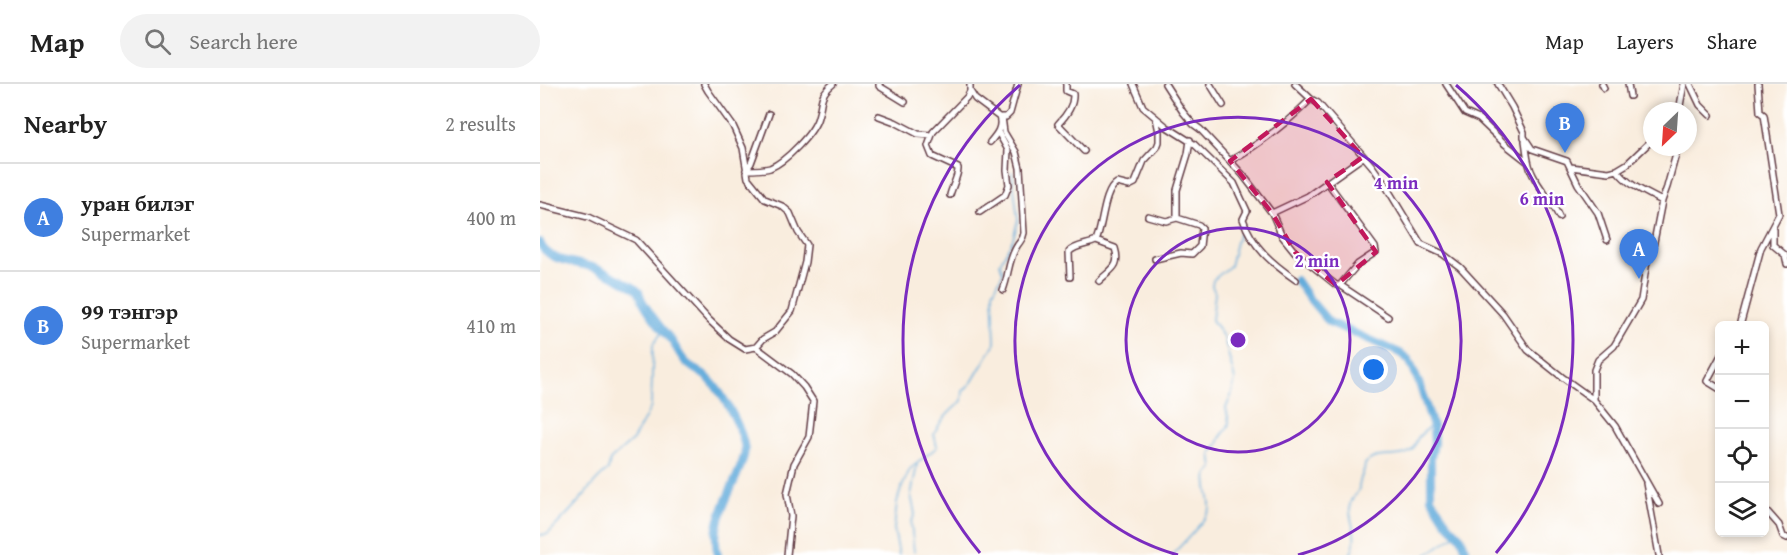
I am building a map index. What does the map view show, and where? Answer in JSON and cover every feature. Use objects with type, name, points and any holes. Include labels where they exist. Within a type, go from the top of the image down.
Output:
[{"type":"street","points":[[540,204],[588,218],[636,240],[729,339],[745,349],[756,347],[763,339],[775,332],[792,311],[807,245],[798,232],[790,213],[782,206],[765,199],[748,178],[743,148],[734,126],[705,84]]},
{"type":"street","points":[[746,170],[770,168],[783,160],[804,140],[818,118],[820,102],[830,86],[820,84]]},
{"type":"street","points":[[879,84],[904,102]]},
{"type":"street","points":[[970,87],[975,99],[1001,117],[1006,117],[1010,113],[1018,84]]},
{"type":"street","points":[[1066,84],[1066,91],[1073,94],[1074,101],[1058,124],[1084,151]]},
{"type":"street","points":[[1132,84],[1143,107],[1167,127],[1190,140],[1234,183],[1247,211],[1243,219],[1248,234],[1273,264],[1296,280]]},
{"type":"street","points":[[1165,84],[1193,124],[1230,161],[1272,213],[1282,236],[1295,252],[1336,285],[1340,285],[1388,317]]},
{"type":"street","points":[[1210,84],[1223,105]]},
{"type":"street","points":[[1295,84],[1318,103],[1384,183],[1421,244],[1443,254],[1460,267],[1503,314],[1528,350],[1594,400],[1615,426],[1659,504]]},
{"type":"street","points":[[1446,84],[1465,113],[1479,119],[1528,162]]},
{"type":"street","points":[[1498,84],[1524,132],[1528,162],[1533,176],[1559,217]]},
{"type":"street","points":[[1628,84],[1630,96]]},
{"type":"street","points":[[1681,102],[1684,84]]},
{"type":"street","points":[[1690,84],[1700,105],[1710,115]]},
{"type":"street","points":[[1741,321],[1761,248],[1779,214],[1764,116],[1760,112],[1758,84]]},
{"type":"street","points":[[950,195],[958,168],[932,156],[928,146],[931,135],[967,97],[970,87]]},
{"type":"street","points":[[1230,161],[1294,116],[1311,99]]},
{"type":"street","points":[[746,170],[751,163],[769,114]]},
{"type":"street","points":[[879,116],[918,134],[931,135]]},
{"type":"street","points":[[990,142],[998,132],[1001,117]]},
{"type":"street","points":[[1001,117],[1004,132],[1016,152],[1020,168],[1024,233],[1009,263],[1007,281],[1003,290]]},
{"type":"street","points":[[1070,277],[1069,252],[1072,248],[1089,245],[1096,241],[1113,186],[1117,183],[1129,186],[1135,183],[1144,161],[1157,147],[1159,132],[1156,118]]},
{"type":"street","points":[[981,212],[1005,195],[1009,185],[1008,150],[998,132]]},
{"type":"street","points":[[1524,137],[1532,149],[1567,161],[1578,184],[1598,213],[1607,240]]},
{"type":"street","points":[[1177,218],[1177,190],[1190,140]]},
{"type":"street","points":[[1571,167],[1609,172],[1617,170],[1643,149]]},
{"type":"street","points":[[1594,400],[1594,370],[1598,360],[1614,346],[1641,300],[1647,261],[1653,247],[1662,201],[1676,156]]},
{"type":"street","points":[[1272,213],[1308,196],[1363,158]]},
{"type":"street","points":[[1617,170],[1639,189],[1662,201]]},
{"type":"street","points":[[1328,183],[1375,247],[1376,252],[1358,264],[1340,285]]},
{"type":"street","points":[[1148,216],[1166,221],[1177,218],[1202,228],[1200,246],[1192,254],[1181,253],[1155,259]]},
{"type":"street","points":[[1774,225],[1773,245],[1785,255],[1787,264]]},
{"type":"street","points":[[1096,241],[1116,248],[1118,256],[1117,264],[1099,281]]},
{"type":"street","points":[[756,347],[792,374],[813,401],[809,437],[794,464],[787,494],[791,516],[787,555]]},
{"type":"street","points":[[1715,365],[1707,381],[1715,386]]},
{"type":"street","points":[[1645,479],[1659,555]]},
{"type":"street","points":[[1769,514],[1779,525],[1783,536],[1787,538]]},
{"type":"highlighted area","points":[[1311,99],[1363,157],[1327,182],[1376,252],[1336,285],[1295,252],[1272,213],[1230,161]]},
{"type":"waterway","points":[[899,555],[894,529],[897,502],[910,469],[937,447],[934,434],[946,416],[962,401],[963,391],[972,382],[995,343],[993,292],[1003,273],[1000,263],[1013,239],[1018,220],[1012,172]]},
{"type":"waterway","points":[[1172,555],[1209,512],[1206,478],[1213,468],[1211,453],[1228,427],[1226,408],[1235,380],[1224,338],[1212,320],[1215,293],[1212,286],[1213,280],[1230,266],[1243,225]]},
{"type":"waterway","points":[[540,242],[549,254],[599,270],[637,289],[649,311],[684,360],[709,379],[727,404],[739,427],[744,456],[720,517],[716,542],[718,555]]},
{"type":"waterway","points":[[1296,280],[1329,322],[1400,353],[1409,360],[1433,427],[1431,498],[1447,523],[1461,537],[1468,555]]},
{"type":"waterway","points":[[540,535],[548,534],[608,470],[610,460],[633,440],[651,407],[653,344],[663,331]]},
{"type":"waterway","points":[[1350,555],[1354,540],[1350,504],[1359,489],[1365,464],[1375,457],[1406,454],[1414,448],[1419,436],[1432,425]]},
{"type":"waterway","points":[[914,552],[911,523],[915,514],[911,495],[917,465]]},
{"type":"waterway","points":[[1426,555],[1457,534]]},
{"type":"place","name":"99 тэнгэр","points":[[1565,153]]},
{"type":"place","name":"уран билэг","points":[[1639,279]]}]
